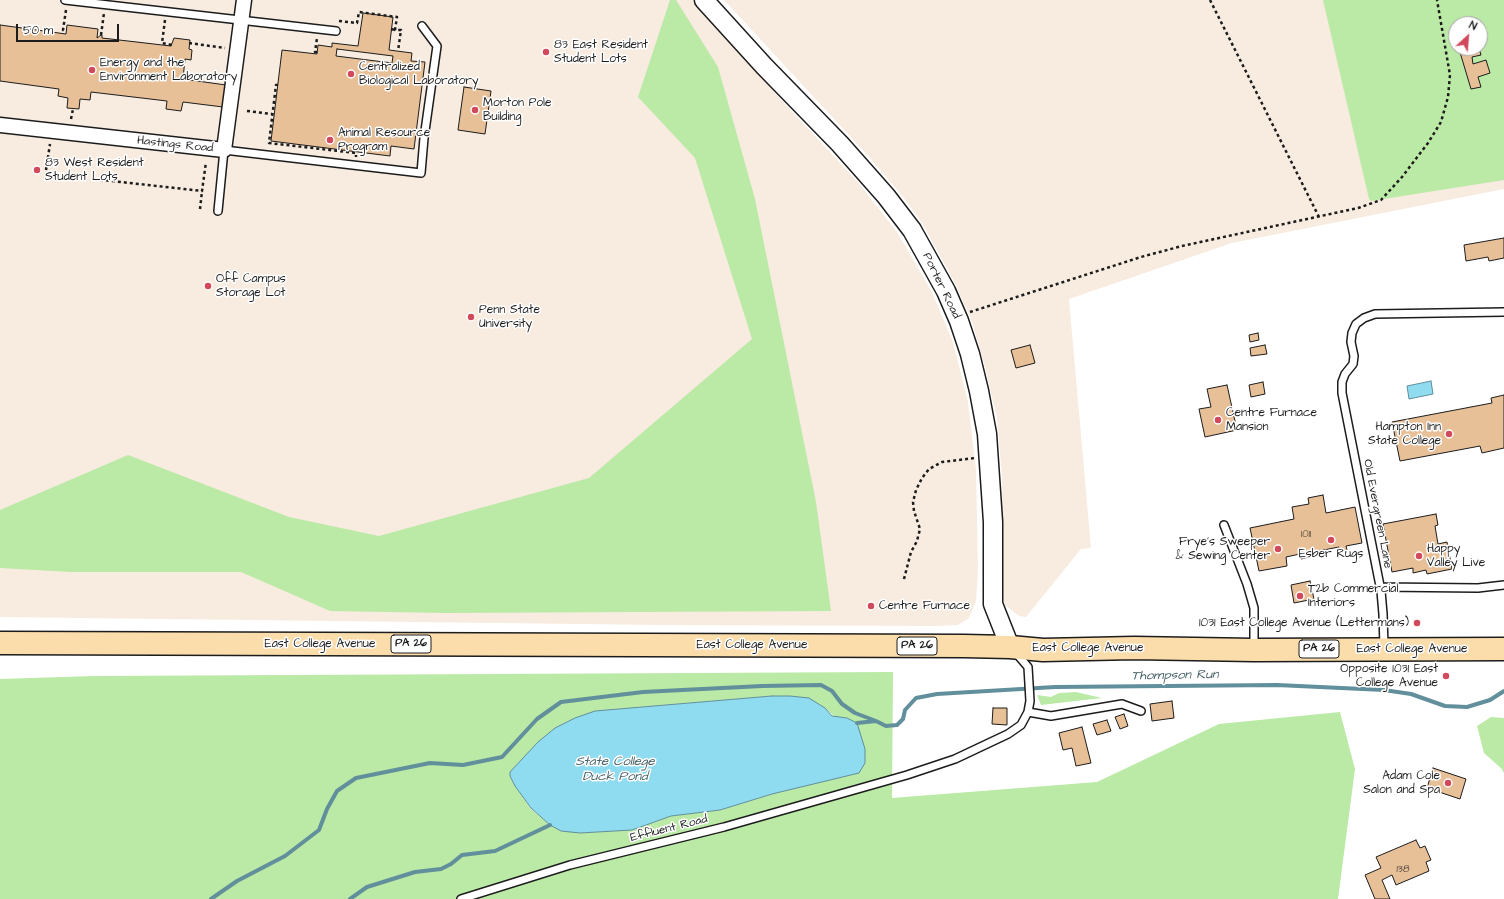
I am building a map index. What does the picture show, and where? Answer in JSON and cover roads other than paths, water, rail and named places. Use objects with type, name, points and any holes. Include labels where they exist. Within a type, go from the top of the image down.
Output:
[{"type":"main road","name":"East College Avenue","points":[[0,643],[1010,647],[1043,650],[1134,648],[1254,650],[1504,649]]},
{"type":"street","name":"Hastings Road","points":[[0,125],[224,150],[244,0]]},
{"type":"street","name":"Porter Road","points":[[704,0],[764,66],[840,144],[886,196],[912,230],[946,291],[957,316],[970,354],[987,434],[993,522],[993,604],[1010,647]]},
{"type":"lane","points":[[66,0],[336,31]]},
{"type":"lane","points":[[218,211],[224,150],[421,173],[424,138],[437,46],[422,26]]},
{"type":"lane","name":"Old Evergreen Lane","points":[[1384,649],[1383,614],[1380,587],[1342,393],[1342,382],[1345,374],[1353,364],[1354,356],[1351,342],[1352,333],[1356,324],[1364,318],[1375,314],[1504,312]]},
{"type":"lane","points":[[1224,525],[1247,584],[1254,608],[1254,650]]},
{"type":"lane","points":[[1380,587],[1478,588],[1504,585]]},
{"type":"lane","points":[[1010,647],[1028,667],[1030,697],[1028,712],[1051,716],[1122,704],[1141,711]]},
{"type":"lane","name":"Effluent Road","points":[[461,899],[570,865],[724,827],[883,782],[955,759],[1008,734],[1021,725],[1028,712]]},
{"type":"water","points":[[1431,381],[1433,394],[1409,399],[1407,386]]},
{"type":"water","name":"State College Duck Pond","points":[[772,696],[809,698],[825,708],[832,716],[847,718],[857,723],[865,749],[865,763],[859,773],[772,794],[720,810],[671,816],[632,830],[580,833],[561,831],[550,825],[531,808],[515,786],[510,776],[510,772],[538,742],[555,728],[575,718],[595,711]]},
{"type":"waterway","points":[[211,899],[237,881],[285,856],[319,830],[327,809],[337,791],[356,778],[430,763],[463,765],[502,757],[537,719],[561,702],[643,692],[762,686],[821,685],[832,691],[842,704],[855,713],[876,721]]},
{"type":"waterway","name":"Thompson Run","points":[[857,723],[876,721],[886,726],[897,725],[903,719],[905,710],[916,698],[937,694],[1055,687],[1277,685],[1384,690],[1411,694],[1445,706],[1467,707],[1490,700],[1504,691]]},
{"type":"waterway","points":[[350,899],[367,887],[415,872],[441,869],[451,864],[462,855],[495,851],[550,825]]},
{"type":"place","name":"83 East Resident Student Lots","points":[[546,52]]},
{"type":"place","name":"Energy and the Environment Laboratory","points":[[92,70]]},
{"type":"place","name":"Centralized Biological Laboratory","points":[[351,74]]},
{"type":"place","name":"Morton Pole Building","points":[[475,110]]},
{"type":"place","name":"Animal Resource Program","points":[[330,140]]},
{"type":"place","name":"83 West Resident Student Lots","points":[[37,170]]},
{"type":"place","name":"Off Campus Storage Lot","points":[[208,286]]},
{"type":"place","name":"Penn State University","points":[[471,317]]},
{"type":"place","name":"Centre Furnace Mansion","points":[[1218,420]]},
{"type":"place","name":"Hampton Inn State College","points":[[1449,434]]},
{"type":"place","name":"Esber Rugs","points":[[1331,540]]},
{"type":"place","name":"Frye's Sweeper & Sewing Center","points":[[1278,549]]},
{"type":"place","name":"Happy Valley Live","points":[[1419,556]]},
{"type":"place","name":"T2b Commercial Interiors","points":[[1300,596]]},
{"type":"place","name":"Centre Furnace","points":[[871,606]]},
{"type":"place","name":"1031 East College Avenue (Lettermans)","points":[[1417,623]]},
{"type":"place","name":"Opposite 1031 East College Avenue","points":[[1446,676]]},
{"type":"place","name":"Adam Cole Salon and Spa","points":[[1448,783]]}]
